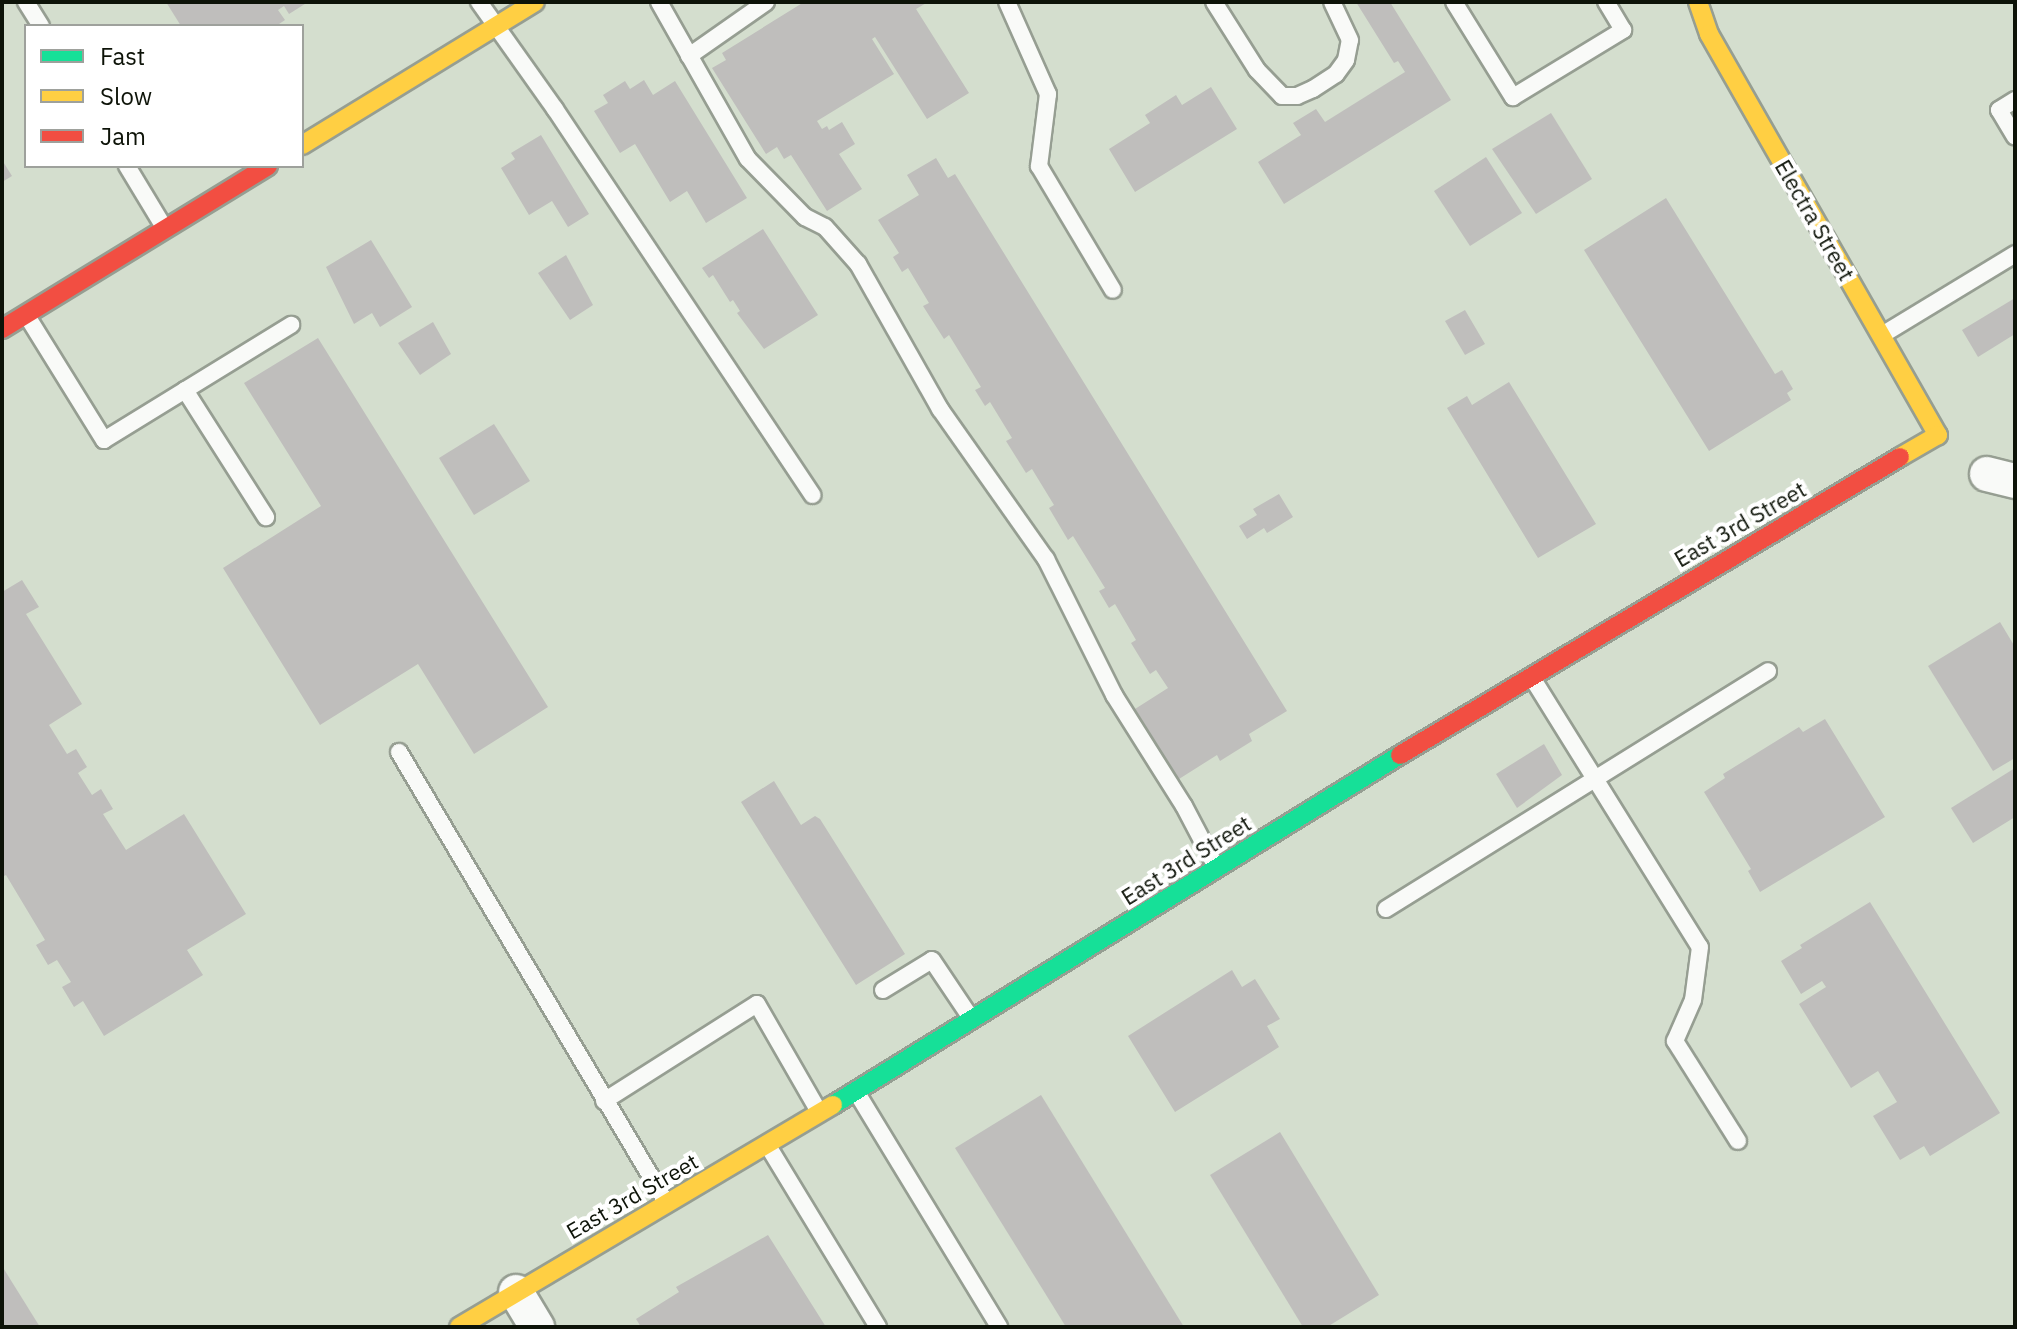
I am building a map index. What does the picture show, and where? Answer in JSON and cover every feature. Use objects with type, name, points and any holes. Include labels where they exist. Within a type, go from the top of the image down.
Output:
[{"type":"street","points":[[304,144],[535,2]]},
{"type":"street","name":"Electra Street","points":[[1698,2],[1709,34],[1938,435]]},
{"type":"street","points":[[2,329],[265,168]]},
{"type":"street","name":"East 3rd Street","points":[[459,1327],[820,1113],[1530,675],[1938,435]]},
{"type":"street","points":[[516,1292],[537,1327]]},
{"type":"lane","points":[[26,2],[40,24]]},
{"type":"lane","points":[[479,2],[555,109],[812,495]]},
{"type":"lane","points":[[659,2],[748,159],[805,217],[825,227],[858,264],[940,409],[1046,559],[1114,695],[1184,806],[1217,869]]},
{"type":"lane","points":[[689,56],[766,2]]},
{"type":"lane","points":[[1007,2],[1048,94],[1039,166],[1113,290]]},
{"type":"lane","points":[[1214,2],[1257,70],[1282,96],[1297,96],[1313,89],[1336,74],[1346,60],[1350,40],[1332,2]]},
{"type":"lane","points":[[1454,2],[1513,97],[1623,30],[1606,2]]},
{"type":"lane","points":[[2015,100],[1999,110],[2015,137]]},
{"type":"lane","points":[[128,168],[165,229]]},
{"type":"lane","points":[[1881,335],[2015,254]]},
{"type":"lane","points":[[26,315],[104,440],[291,325]]},
{"type":"lane","points":[[185,390],[266,517]]},
{"type":"lane","points":[[1386,909],[1768,671]]},
{"type":"lane","points":[[1530,675],[1700,947],[1693,1000],[1675,1041],[1738,1141]]},
{"type":"lane","points":[[399,752],[666,1203]]},
{"type":"lane","points":[[883,990],[932,960],[972,1020]]},
{"type":"lane","points":[[604,1101],[757,1004],[820,1113]]},
{"type":"lane","points":[[856,1091],[999,1327]]},
{"type":"lane","points":[[767,1144],[878,1327]]},
{"type":"building","points":[[166,2],[308,2],[289,14],[284,6],[278,10],[285,20],[279,24],[180,24]]},
{"type":"building","points":[[804,2],[928,2],[916,9],[969,93],[927,119],[875,37],[872,39],[894,74],[817,121],[822,129],[827,126],[829,130],[842,122],[855,144],[839,154],[862,189],[827,211],[791,155],[784,159],[777,147],[766,154],[712,68],[726,60],[722,53]]},
{"type":"building","points":[[1356,2],[1390,2],[1451,100],[1284,204],[1258,162],[1301,135],[1293,123],[1316,109],[1325,122],[1405,72],[1398,61],[1394,63]]},
{"type":"building","points":[[644,80],[653,95],[675,81],[747,198],[706,223],[687,191],[670,202],[635,144],[620,153],[594,111],[608,103],[603,95],[625,81],[630,89]]},
{"type":"building","points":[[1211,87],[1237,129],[1135,192],[1109,149],[1150,123],[1145,115],[1176,95],[1182,105]]},
{"type":"building","points":[[1551,113],[1592,179],[1536,214],[1492,149]]},
{"type":"building","points":[[541,135],[589,214],[568,227],[552,201],[529,215],[501,168],[515,159],[511,153]]},
{"type":"building","points":[[1486,157],[1522,213],[1470,246],[1434,191]]},
{"type":"building","points":[[936,158],[948,178],[955,174],[1287,711],[1249,734],[1252,741],[1220,761],[1217,755],[1179,779],[1135,709],[1168,688],[1156,670],[1150,674],[1131,643],[1136,640],[1115,604],[1109,608],[1099,591],[1105,588],[1073,536],[1068,540],[1049,508],[1054,505],[1032,469],[1026,473],[1006,441],[1012,438],[990,402],[985,406],[975,390],[981,387],[949,335],[944,339],[923,306],[929,303],[908,268],[902,272],[893,257],[899,253],[878,220],[919,195],[907,175]]},
{"type":"building","points":[[2,160],[12,176],[2,182]]},
{"type":"building","points":[[1666,198],[1775,374],[1782,370],[1793,389],[1787,393],[1791,400],[1709,451],[1584,250]]},
{"type":"building","points":[[763,229],[818,315],[764,349],[737,313],[740,311],[733,300],[730,302],[713,275],[709,278],[702,268]]},
{"type":"building","points":[[371,240],[412,307],[380,327],[372,313],[354,324],[326,267]]},
{"type":"building","points":[[566,255],[593,305],[570,320],[538,273]]},
{"type":"building","points":[[2015,298],[2015,334],[1978,357],[1962,330]]},
{"type":"building","points":[[1465,310],[1485,344],[1465,355],[1445,321]]},
{"type":"building","points":[[433,322],[451,354],[420,375],[398,343]]},
{"type":"building","points":[[318,338],[548,707],[474,754],[418,664],[320,725],[223,568],[321,506],[244,383]]},
{"type":"building","points":[[1509,382],[1596,524],[1538,558],[1447,408],[1467,396],[1472,405]]},
{"type":"building","points":[[494,424],[530,481],[474,515],[439,458]]},
{"type":"building","points":[[1279,494],[1293,517],[1267,533],[1264,528],[1247,539],[1239,526],[1257,515],[1253,509]]},
{"type":"building","points":[[22,580],[39,607],[26,614],[82,704],[49,725],[67,754],[76,749],[87,767],[78,773],[92,795],[101,789],[113,809],[103,814],[126,850],[184,814],[246,914],[187,950],[203,975],[104,1036],[83,1001],[74,1007],[62,987],[71,982],[57,960],[48,965],[36,945],[45,940],[6,875],[2,877],[2,592]]},
{"type":"building","points":[[2000,622],[2015,647],[2015,758],[1993,771],[1928,666]]},
{"type":"building","points":[[1825,719],[1885,817],[1760,892],[1748,871],[1751,869],[1704,792],[1725,778],[1723,774],[1799,727],[1803,732]]},
{"type":"building","points":[[1544,744],[1562,775],[1517,808],[1496,774]]},
{"type":"building","points":[[2015,768],[2015,817],[1973,843],[1951,808]]},
{"type":"building","points":[[774,781],[801,825],[815,816],[820,819],[905,954],[856,985],[741,802]]},
{"type":"building","points":[[1870,902],[2000,1113],[1930,1156],[1924,1146],[1900,1160],[1873,1116],[1897,1102],[1878,1071],[1851,1088],[1799,1004],[1826,987],[1822,981],[1801,994],[1781,961],[1802,948],[1800,945]]},
{"type":"building","points":[[1232,970],[1242,987],[1255,979],[1280,1019],[1267,1026],[1279,1047],[1175,1112],[1128,1036]]},
{"type":"building","points":[[1041,1095],[1184,1327],[1066,1327],[955,1148]]},
{"type":"building","points":[[1280,1132],[1379,1295],[1327,1327],[1303,1327],[1210,1175]]},
{"type":"building","points":[[768,1235],[826,1327],[641,1327],[636,1319],[679,1292],[676,1287]]},
{"type":"building","points":[[2,1266],[40,1327],[2,1327]]},
{"type":"traffic: fast","points":[[833,1105],[1400,755]]},
{"type":"traffic: slow","points":[[304,144],[535,2]]},
{"type":"traffic: slow","points":[[1698,2],[1709,34],[1938,435],[1900,457]]},
{"type":"traffic: slow","points":[[459,1327],[833,1105]]},
{"type":"traffic: jam","points":[[2,329],[265,168]]},
{"type":"traffic: jam","points":[[1400,755],[1900,457]]}]
